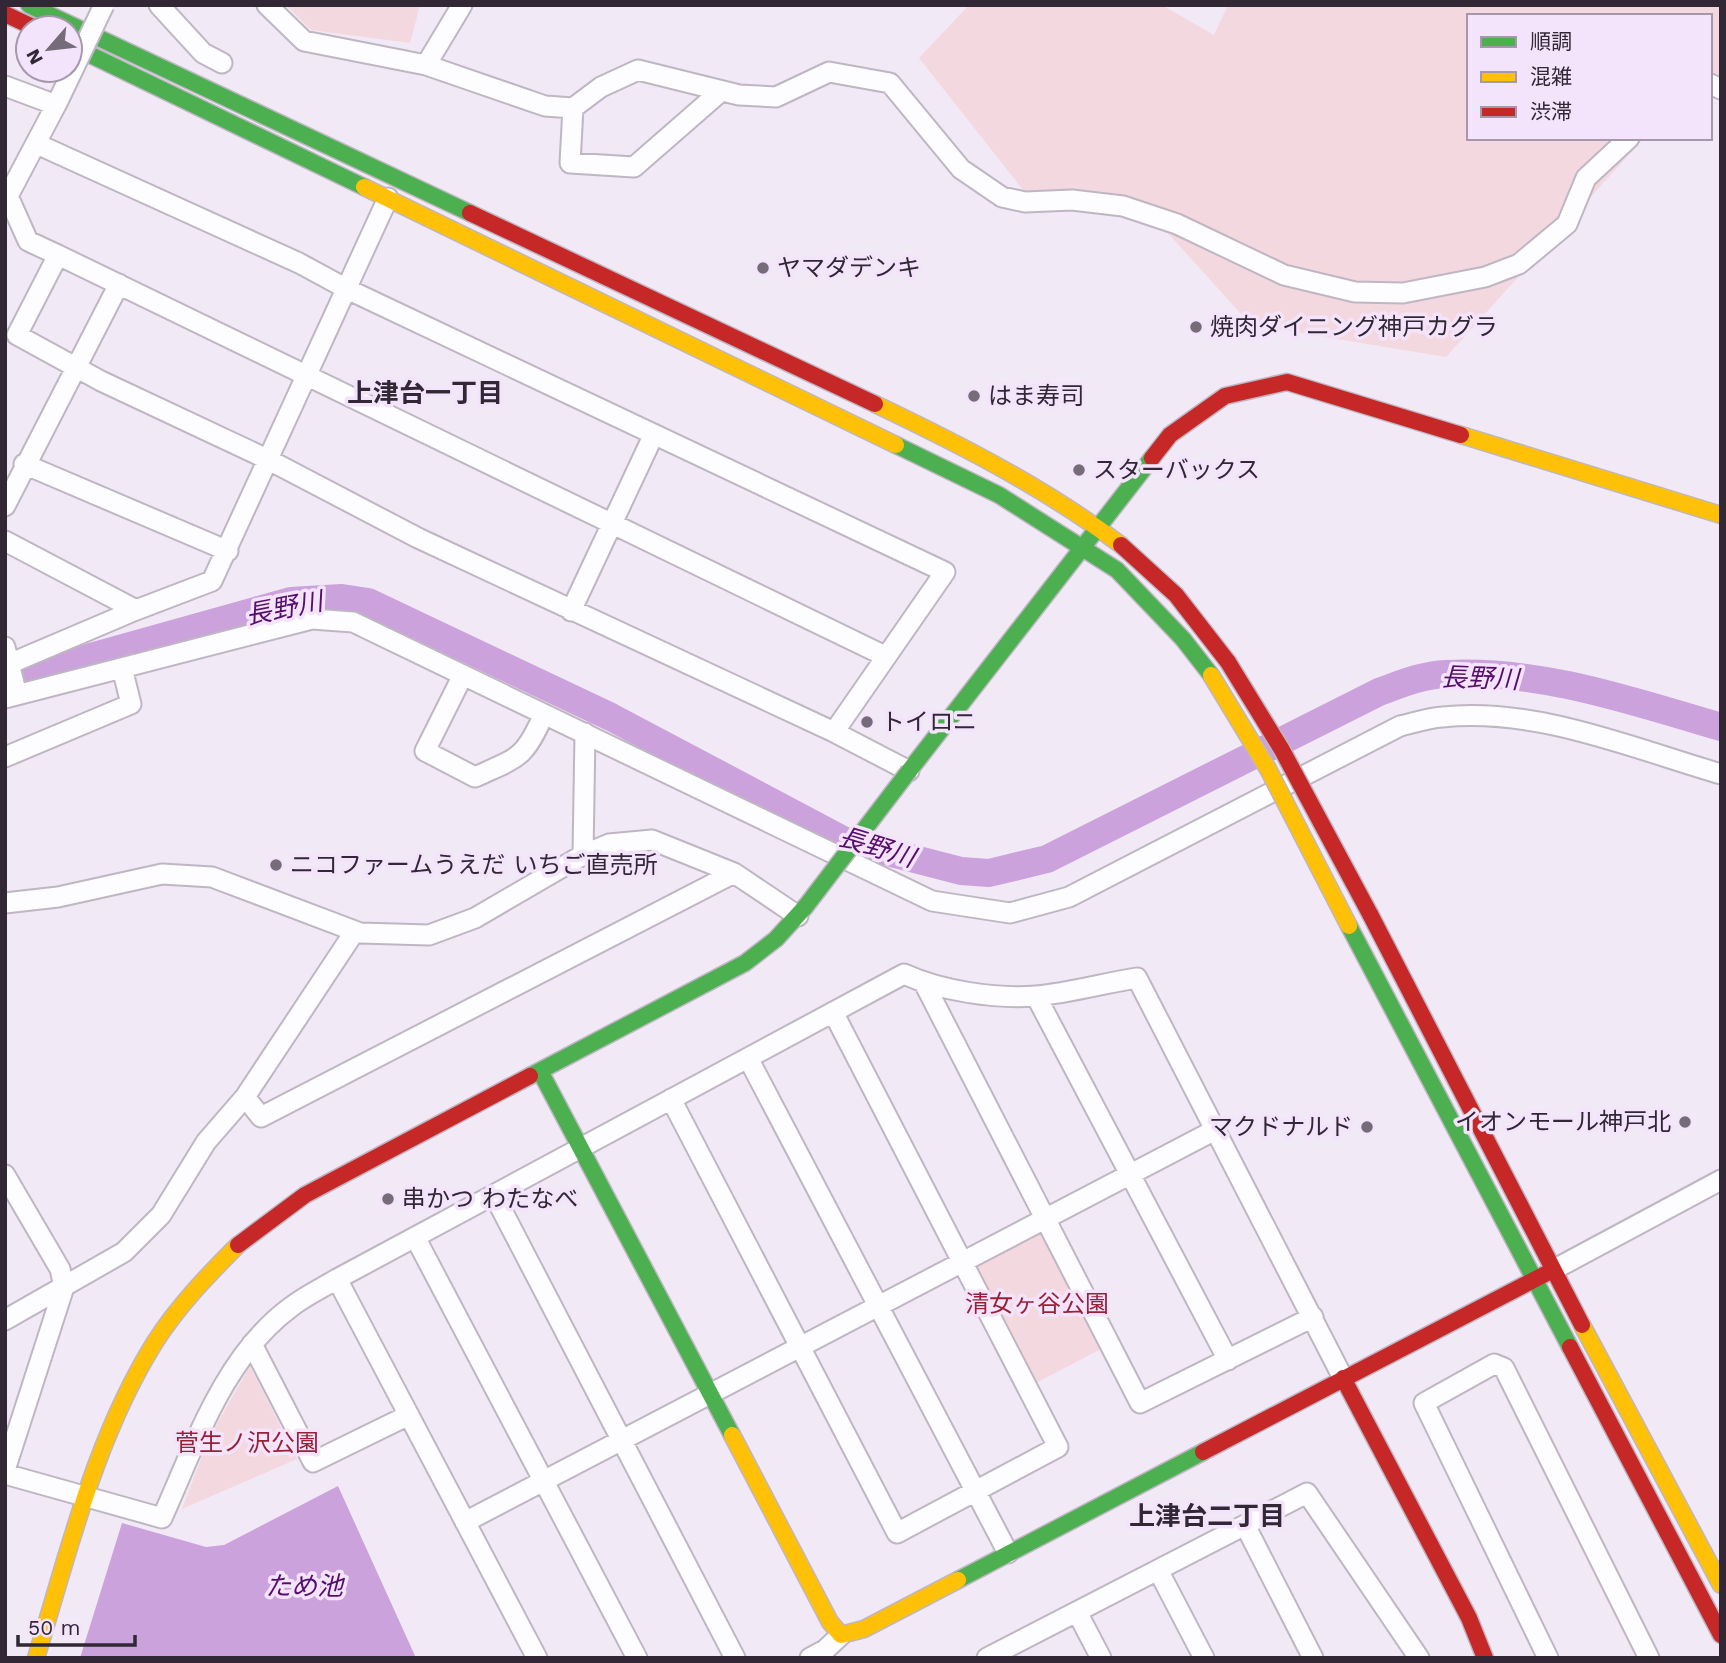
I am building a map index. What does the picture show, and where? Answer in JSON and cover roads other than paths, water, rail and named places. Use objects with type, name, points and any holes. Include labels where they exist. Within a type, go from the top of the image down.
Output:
[{"type":"street","points":[[29,5],[959,444],[1065,504],[1096,526],[1169,587],[1228,662],[1282,750],[1370,914],[1553,1270],[1721,1585]]},
{"type":"street","points":[[104,5],[37,144],[8,196],[28,241],[885,656]]},
{"type":"street","points":[[159,5],[203,53],[222,63]]},
{"type":"street","points":[[268,5],[304,41],[426,65],[545,106],[573,108],[601,88],[638,70],[720,92],[776,97],[829,72],[890,83],[961,169],[1002,197],[1025,202],[1072,200],[1123,206],[1177,223],[1284,275],[1355,292],[1403,293],[1485,277],[1519,264],[1567,224],[1586,178],[1621,149],[1628,140]]},
{"type":"street","points":[[426,65],[462,5]]},
{"type":"street","points":[[84,52],[999,495],[1117,570],[1151,604],[1210,675],[1268,769],[1721,1635]]},
{"type":"street","points":[[5,86],[58,101]]},
{"type":"street","points":[[573,108],[570,163],[634,167],[720,92]]},
{"type":"street","points":[[37,144],[299,263],[347,289],[945,572],[834,732]]},
{"type":"street","points":[[388,198],[212,581],[7,656],[11,696],[312,619],[353,622],[932,901],[1010,913],[1069,897],[1400,726],[1439,717],[1470,715],[1555,725],[1721,774]]},
{"type":"street","points":[[58,255],[17,335],[76,367],[267,459],[418,538],[834,732],[909,771]]},
{"type":"street","points":[[5,506],[24,464],[119,284]]},
{"type":"street","points":[[37,1658],[111,1422],[139,1366],[182,1302],[229,1251],[260,1224],[304,1195],[745,963],[776,939],[802,911],[1096,526],[1170,435],[1225,396],[1287,382],[1580,475],[1721,516]]},
{"type":"street","points":[[571,611],[654,433]]},
{"type":"street","points":[[24,464],[228,551]]},
{"type":"street","points":[[5,541],[136,610]]},
{"type":"street","points":[[5,757],[131,704],[122,668]]},
{"type":"street","points":[[463,675],[425,751],[475,777],[514,759],[530,746],[544,713]]},
{"type":"street","points":[[583,855],[585,733]]},
{"type":"street","points":[[5,903],[58,897],[162,874],[212,877],[355,931],[429,935],[475,918],[583,855],[608,844],[652,840],[734,873],[802,911]]},
{"type":"street","points":[[245,1097],[261,1117],[734,873]]},
{"type":"street","points":[[5,1320],[124,1252],[161,1215],[206,1142],[245,1097],[355,931]]},
{"type":"street","points":[[5,1175],[60,1269],[64,1287],[5,1472],[162,1518],[225,1385],[252,1344],[290,1308],[337,1279],[904,974],[924,983],[991,995],[1036,996],[1137,978],[1469,1618],[1485,1658]]},
{"type":"street","points":[[924,983],[1140,1403],[1314,1317]]},
{"type":"street","points":[[1036,996],[1227,1360]]},
{"type":"street","points":[[671,1099],[897,1533],[976,1492],[1058,1447],[833,1012]]},
{"type":"street","points":[[748,1058],[1009,1553]]},
{"type":"street","points":[[540,1071],[830,1622],[841,1635]]},
{"type":"street","points":[[466,1522],[1215,1130]]},
{"type":"street","points":[[822,1655],[841,1635],[864,1629],[1721,1180]]},
{"type":"street","points":[[494,1195],[735,1658]]},
{"type":"street","points":[[415,1237],[637,1658]]},
{"type":"street","points":[[337,1279],[537,1658]]},
{"type":"street","points":[[252,1344],[313,1462],[409,1415]]},
{"type":"street","points":[[1548,1658],[1424,1402],[1494,1364],[1504,1368],[1649,1658]]},
{"type":"street","points":[[990,1657],[1307,1493],[1419,1658]]},
{"type":"street","points":[[1245,1525],[1313,1658]]},
{"type":"street","points":[[1158,1570],[1204,1658]]},
{"type":"street","points":[[1077,1612],[1101,1658]]},
{"type":"water","name":"ため池","points":[[338,1486],[416,1658],[80,1658],[122,1523],[206,1547],[224,1545]]},
{"type":"waterway","name":"長野川","points":[[5,681],[291,601],[342,598],[368,602],[611,717],[845,841],[961,871],[989,873],[1047,859],[1379,692],[1428,676],[1481,674],[1551,682],[1620,697],[1721,727]]},
{"type":"place","name":"ヤマダデンキ","points":[[763,268]]},
{"type":"place","name":"焼肉ダイニング神戸カグラ","points":[[1196,327]]},
{"type":"place","name":"はま寿司","points":[[974,396]]},
{"type":"place","name":"スターバックス","points":[[1079,470]]},
{"type":"place","name":"トイロニ","points":[[867,722]]},
{"type":"place","name":"ニコファームうえだ いちご直売所","points":[[276,865]]},
{"type":"place","name":"イオンモール神戸北","points":[[1685,1122]]},
{"type":"place","name":"マクドナルド","points":[[1367,1127]]},
{"type":"place","name":"串かつ わたなべ","points":[[388,1199]]},
{"type":"district","name":"上津台一丁目","points":[[425,393]]},
{"type":"district","name":"上津台二丁目","points":[[1207,1516]]},
{"type":"park label","name":"清女ヶ谷公園","points":[[1037,1304]]},
{"type":"park label","name":"菅生ノ沢公園","points":[[247,1443]]}]
